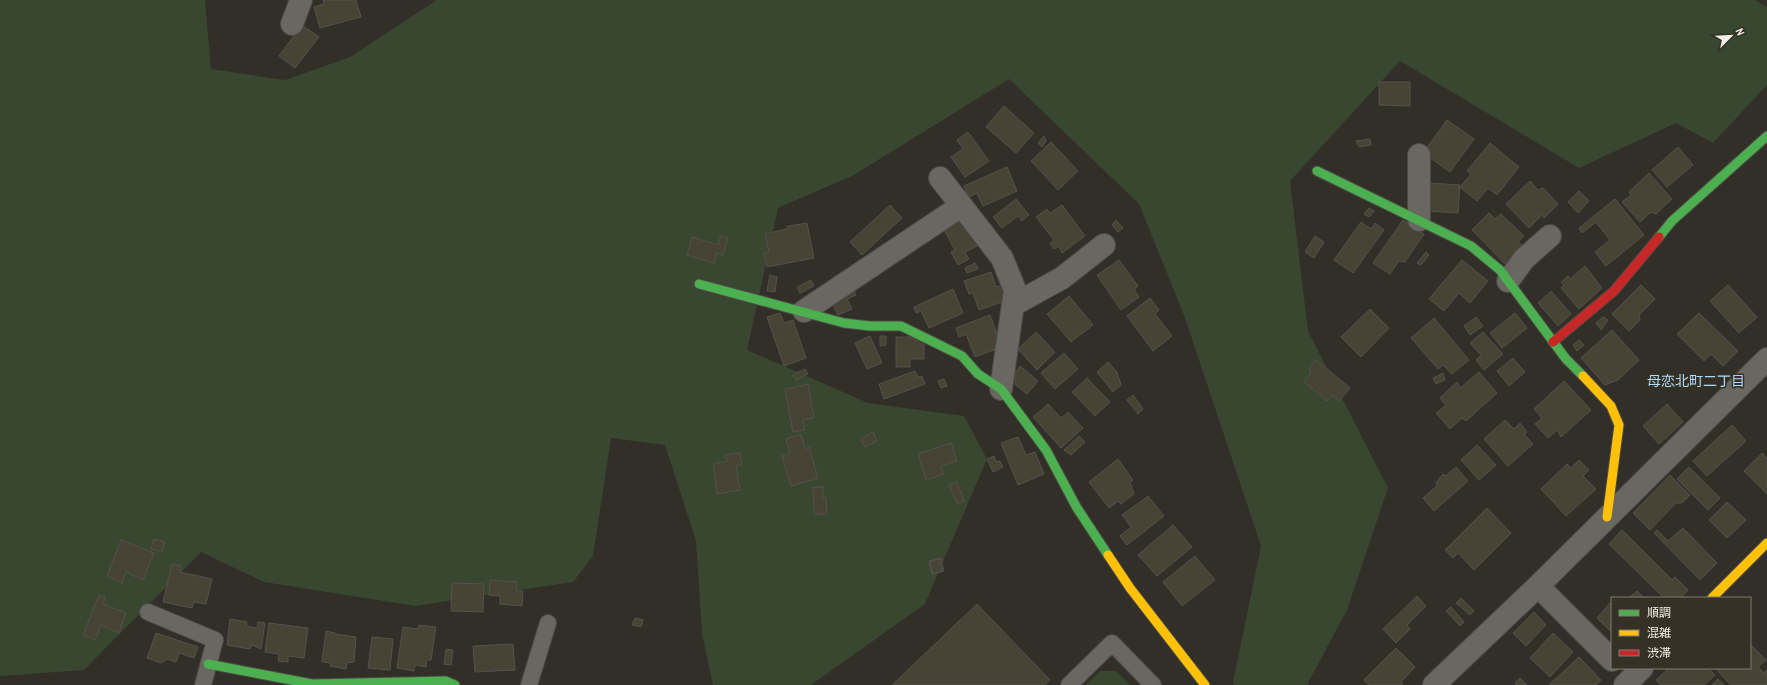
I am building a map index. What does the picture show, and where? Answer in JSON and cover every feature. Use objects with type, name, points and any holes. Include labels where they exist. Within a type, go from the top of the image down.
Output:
[{"type":"street","points":[[292,24],[302,0]]},
{"type":"street","points":[[1553,342],[1614,291],[1672,221],[1767,136]]},
{"type":"street","points":[[1419,155],[1419,220]]},
{"type":"street","points":[[1317,171],[1471,246],[1500,270],[1566,359],[1611,406],[1619,425],[1607,517]]},
{"type":"street","points":[[940,178],[1002,258],[1015,290],[1000,389]]},
{"type":"street","points":[[804,311],[961,206]]},
{"type":"street","points":[[1508,281],[1524,259],[1550,236]]},
{"type":"street","points":[[1013,304],[1062,278],[1104,245]]},
{"type":"street","points":[[700,284],[844,323],[870,326],[901,326],[962,356],[978,374],[1000,389],[1046,450],[1077,508],[1130,588],[1205,685]]},
{"type":"street","points":[[1434,685],[1538,586],[1767,359]]},
{"type":"street","points":[[1713,597],[1767,543]]},
{"type":"street","points":[[1538,586],[1611,659]]},
{"type":"street","points":[[208,664],[312,684],[446,681],[455,685]]},
{"type":"lane","points":[[148,612],[215,640],[203,685]]},
{"type":"lane","points":[[529,685],[548,623]]},
{"type":"lane","points":[[1069,685],[1112,643],[1153,685]]},
{"type":"green space","points":[[0,0],[205,0],[211,69],[285,80],[350,57],[437,0],[1755,0],[1767,7],[1767,85],[1713,143],[1676,123],[1579,168],[1400,61],[1290,181],[1308,331],[1388,488],[1347,610],[1307,685],[1235,685],[1233,682],[1261,546],[1185,318],[1139,204],[1009,79],[854,175],[778,208],[747,350],[868,403],[964,416],[987,459],[925,604],[811,685],[713,685],[702,634],[696,541],[665,445],[611,438],[593,556],[573,582],[415,606],[264,582],[201,552],[84,670],[0,676]]},
{"type":"green space","points":[[1100,671],[1116,671],[1130,685],[1086,685]]},
{"type":"building","points":[[323,0],[356,0],[361,17],[320,28],[314,7],[324,4]]},
{"type":"building","points":[[302,25],[319,37],[295,68],[279,56]]},
{"type":"building","points":[[1379,82],[1410,82],[1410,106],[1379,105]]},
{"type":"building","points":[[1004,106],[1034,133],[1016,153],[986,127]]},
{"type":"building","points":[[1447,120],[1474,139],[1450,172],[1423,153]]},
{"type":"building","points":[[968,132],[989,161],[965,177],[951,157],[963,149],[957,140]]},
{"type":"building","points":[[1044,136],[1046,141],[1042,147],[1038,143]]},
{"type":"building","points":[[1370,139],[1371,145],[1359,147],[1356,141]]},
{"type":"building","points":[[1051,142],[1078,171],[1058,190],[1031,161]]},
{"type":"building","points":[[1490,143],[1519,167],[1497,195],[1488,188],[1477,201],[1460,187],[1471,174],[1467,171]]},
{"type":"building","points":[[1678,147],[1693,165],[1667,187],[1652,170]]},
{"type":"building","points":[[1007,167],[1017,191],[983,206],[977,193],[969,197],[964,186]]},
{"type":"building","points":[[1649,173],[1672,199],[1656,214],[1651,212],[1640,222],[1622,202],[1631,195],[1629,192]]},
{"type":"building","points":[[1530,181],[1538,190],[1543,188],[1558,204],[1544,218],[1542,215],[1529,228],[1506,204]]},
{"type":"building","points":[[1430,183],[1460,185],[1458,213],[1429,211]]},
{"type":"building","points":[[1579,191],[1589,201],[1578,213],[1568,202]]},
{"type":"building","points":[[1016,199],[1029,215],[1022,221],[1018,216],[1002,228],[993,217]]},
{"type":"building","points":[[1615,199],[1644,235],[1606,266],[1595,252],[1610,240],[1596,222],[1582,233],[1579,228]]},
{"type":"building","points":[[890,205],[902,218],[862,255],[850,242]]},
{"type":"building","points":[[1062,205],[1085,236],[1062,253],[1059,246],[1054,249],[1050,243],[1054,240],[1036,217],[1047,209],[1050,213]]},
{"type":"building","points":[[1369,208],[1374,211],[1369,217],[1364,214]]},
{"type":"building","points":[[1489,213],[1495,219],[1501,214],[1524,236],[1518,242],[1524,247],[1506,265],[1472,230]]},
{"type":"building","points":[[963,218],[979,245],[965,252],[969,259],[958,265],[951,252],[955,250],[943,228]]},
{"type":"building","points":[[1116,220],[1123,228],[1118,232],[1112,225]]},
{"type":"building","points":[[1403,220],[1424,234],[1405,262],[1399,261],[1390,274],[1373,263]]},
{"type":"building","points":[[1361,222],[1371,229],[1375,223],[1384,230],[1353,273],[1334,260]]},
{"type":"building","points":[[807,223],[814,258],[767,267],[764,253],[769,252],[765,234],[787,229],[788,226]]},
{"type":"building","points":[[721,235],[728,238],[723,255],[717,253],[714,263],[687,255],[692,237],[718,245]]},
{"type":"building","points":[[1315,236],[1324,242],[1314,258],[1305,252]]},
{"type":"building","points":[[1426,252],[1429,255],[1421,265],[1417,263]]},
{"type":"building","points":[[1119,260],[1138,286],[1134,289],[1139,297],[1121,310],[1097,275]]},
{"type":"building","points":[[1462,260],[1488,281],[1470,303],[1459,293],[1444,311],[1429,299]]},
{"type":"building","points":[[975,263],[978,269],[967,273],[965,268]]},
{"type":"building","points":[[1585,266],[1602,288],[1579,309],[1561,288],[1564,285],[1561,282],[1568,276],[1570,279]]},
{"type":"building","points":[[991,272],[996,287],[1003,285],[1008,300],[979,310],[973,293],[969,294],[964,281]]},
{"type":"building","points":[[770,275],[777,277],[775,292],[767,291]]},
{"type":"building","points":[[811,280],[814,286],[800,293],[797,287]]},
{"type":"building","points":[[1641,285],[1655,299],[1639,315],[1640,320],[1629,331],[1612,314]]},
{"type":"building","points":[[1728,285],[1757,317],[1739,333],[1710,301]]},
{"type":"building","points":[[953,289],[963,313],[929,328],[921,311],[916,313],[914,307]]},
{"type":"building","points":[[854,291],[856,295],[847,299],[852,309],[838,315],[832,302]]},
{"type":"building","points":[[1551,291],[1571,314],[1558,326],[1538,303]]},
{"type":"building","points":[[1069,296],[1093,325],[1071,342],[1047,314]]},
{"type":"building","points":[[1150,298],[1159,310],[1155,314],[1172,336],[1153,351],[1127,316]]},
{"type":"building","points":[[1370,309],[1389,328],[1361,357],[1341,337]]},
{"type":"building","points":[[780,313],[784,323],[793,320],[806,358],[784,366],[767,317]]},
{"type":"building","points":[[1515,313],[1527,328],[1502,348],[1490,333]]},
{"type":"building","points":[[1699,313],[1738,351],[1723,366],[1711,354],[1704,361],[1677,334]]},
{"type":"building","points":[[990,315],[1002,347],[975,357],[966,334],[959,337],[956,328]]},
{"type":"building","points":[[1476,317],[1483,326],[1470,335],[1464,326]]},
{"type":"building","points":[[1603,317],[1608,320],[1601,330],[1596,323]]},
{"type":"building","points":[[1434,318],[1469,360],[1452,374],[1443,365],[1438,369],[1411,338]]},
{"type":"building","points":[[1612,330],[1639,360],[1618,380],[1605,385],[1581,358]]},
{"type":"building","points":[[1036,332],[1055,352],[1037,370],[1018,349]]},
{"type":"building","points":[[1483,332],[1503,354],[1484,370],[1476,360],[1481,355],[1470,343]]},
{"type":"building","points":[[870,336],[882,363],[867,369],[855,343]]},
{"type":"building","points":[[880,336],[886,336],[886,345],[880,346]]},
{"type":"building","points":[[896,337],[911,337],[924,342],[924,359],[910,359],[910,367],[896,367]]},
{"type":"building","points":[[1579,340],[1584,345],[1577,351],[1573,345]]},
{"type":"building","points":[[1064,353],[1078,369],[1055,389],[1041,373]]},
{"type":"building","points":[[1513,358],[1525,372],[1509,386],[1497,371]]},
{"type":"building","points":[[1316,360],[1350,388],[1339,401],[1332,395],[1327,401],[1304,382],[1311,373],[1309,369]]},
{"type":"building","points":[[1108,362],[1117,372],[1121,385],[1113,392],[1097,372]]},
{"type":"building","points":[[1020,366],[1038,381],[1027,394],[1015,384],[1015,373]]},
{"type":"building","points":[[805,369],[808,374],[796,380],[793,375]]},
{"type":"building","points":[[915,371],[918,377],[922,376],[925,384],[884,399],[879,384]]},
{"type":"building","points":[[1479,372],[1497,393],[1466,421],[1462,418],[1450,429],[1436,413],[1446,405],[1440,398],[1457,382],[1460,388]]},
{"type":"building","points":[[1443,373],[1445,380],[1436,384],[1433,378]]},
{"type":"building","points":[[1087,378],[1110,402],[1095,416],[1072,392]]},
{"type":"building","points":[[944,379],[947,386],[941,388],[938,381]]},
{"type":"building","points":[[1564,381],[1591,410],[1561,437],[1557,430],[1548,438],[1535,424],[1542,418],[1534,409]]},
{"type":"building","points":[[808,384],[814,418],[803,420],[805,430],[793,432],[785,389]]},
{"type":"building","points":[[1133,395],[1143,409],[1138,414],[1127,400]]},
{"type":"building","points":[[1048,404],[1061,418],[1068,412],[1083,428],[1061,448],[1033,417]]},
{"type":"building","points":[[1667,404],[1683,422],[1659,444],[1643,426]]},
{"type":"building","points":[[1505,420],[1514,429],[1520,423],[1527,432],[1524,434],[1533,444],[1508,466],[1484,439]]},
{"type":"building","points":[[1732,425],[1746,441],[1707,476],[1693,461]]},
{"type":"building","points":[[873,432],[877,441],[865,447],[861,439]]},
{"type":"building","points":[[801,434],[805,449],[809,447],[818,478],[791,486],[782,456],[790,453],[786,439]]},
{"type":"building","points":[[1079,436],[1085,442],[1071,455],[1064,450]]},
{"type":"building","points":[[1018,437],[1026,455],[1035,452],[1044,474],[1018,485],[1001,443]]},
{"type":"building","points":[[951,443],[957,461],[941,466],[944,474],[926,480],[918,454]]},
{"type":"building","points":[[1477,445],[1496,465],[1479,480],[1461,460]]},
{"type":"building","points":[[740,453],[742,465],[736,466],[740,490],[717,494],[713,464],[728,461],[724,455]]},
{"type":"building","points":[[1762,453],[1767,458],[1767,494],[1744,471]]},
{"type":"building","points":[[994,456],[996,462],[1000,461],[1003,467],[993,472],[987,459]]},
{"type":"building","points":[[1118,459],[1133,480],[1130,482],[1134,494],[1121,504],[1118,501],[1109,508],[1089,482]]},
{"type":"building","points":[[1579,460],[1589,470],[1583,476],[1596,489],[1566,516],[1541,489],[1567,464],[1571,468]]},
{"type":"building","points":[[1456,467],[1468,481],[1434,511],[1423,498],[1437,486],[1436,483],[1443,474],[1446,476]]},
{"type":"building","points":[[1689,467],[1720,498],[1708,510],[1677,479]]},
{"type":"building","points":[[1670,475],[1690,495],[1682,503],[1676,503],[1650,530],[1633,513]]},
{"type":"building","points":[[957,482],[964,501],[957,504],[949,485]]},
{"type":"building","points":[[813,487],[823,487],[823,498],[826,498],[827,514],[814,514]]},
{"type":"building","points":[[1148,496],[1164,516],[1127,545],[1120,536],[1131,527],[1122,515]]},
{"type":"building","points":[[1727,502],[1746,520],[1727,538],[1709,520]]},
{"type":"building","points":[[1487,508],[1511,533],[1474,570],[1458,553],[1453,558],[1445,550]]},
{"type":"building","points":[[1173,525],[1192,547],[1157,576],[1138,555]]},
{"type":"building","points":[[1683,528],[1717,563],[1700,580],[1654,533],[1657,530],[1668,541]]},
{"type":"building","points":[[1622,530],[1672,580],[1675,577],[1688,590],[1682,597],[1663,597],[1609,544]]},
{"type":"building","points":[[154,539],[165,542],[162,552],[151,549]]},
{"type":"building","points":[[121,540],[154,553],[143,580],[126,572],[122,583],[107,576]]},
{"type":"building","points":[[1195,556],[1215,580],[1182,606],[1163,582]]},
{"type":"building","points":[[941,558],[944,571],[932,574],[929,561]]},
{"type":"building","points":[[939,559],[942,571],[933,574],[930,561]]},
{"type":"building","points":[[172,564],[181,566],[180,572],[212,579],[206,604],[194,602],[192,608],[163,602]]},
{"type":"building","points":[[490,580],[517,582],[516,591],[523,591],[522,606],[500,604],[500,596],[489,595]]},
{"type":"building","points":[[452,583],[484,584],[483,612],[451,611]]},
{"type":"building","points":[[1637,591],[1643,597],[1630,597]]},
{"type":"building","points":[[99,595],[105,598],[103,604],[126,613],[119,633],[101,625],[95,640],[83,635]]},
{"type":"building","points":[[1417,596],[1426,606],[1407,625],[1410,629],[1396,643],[1383,629]]},
{"type":"building","points":[[1461,598],[1474,611],[1470,615],[1456,603]]},
{"type":"building","points":[[1610,603],[1611,632],[1597,618]]},
{"type":"building","points":[[977,604],[1050,680],[1044,685],[892,685]]},
{"type":"building","points":[[1451,607],[1464,622],[1460,626],[1446,611]]},
{"type":"building","points":[[1534,612],[1546,625],[1526,646],[1513,633]]},
{"type":"building","points":[[635,618],[643,620],[641,627],[632,625]]},
{"type":"building","points":[[230,619],[247,622],[246,626],[257,628],[258,622],[265,623],[261,649],[252,645],[250,649],[227,645]]},
{"type":"building","points":[[269,623],[308,628],[304,658],[288,656],[288,662],[278,661],[279,654],[265,652]]},
{"type":"building","points":[[419,625],[436,627],[431,660],[427,660],[426,667],[415,665],[414,671],[397,668],[403,627],[418,629]]},
{"type":"building","points":[[326,631],[356,637],[354,662],[347,663],[346,669],[330,666],[331,663],[322,662]]},
{"type":"building","points":[[156,633],[198,647],[194,658],[179,653],[176,662],[167,659],[161,663],[147,658]]},
{"type":"building","points":[[1553,633],[1573,652],[1550,677],[1530,658]]},
{"type":"building","points":[[372,637],[393,639],[390,670],[368,668]]},
{"type":"building","points":[[513,644],[515,670],[475,672],[473,646]]},
{"type":"building","points":[[1751,645],[1766,660],[1758,667],[1764,673],[1767,670],[1767,685],[1731,685],[1716,669],[1751,669]]},
{"type":"building","points":[[1396,648],[1415,667],[1401,682],[1403,685],[1369,685],[1364,680]]},
{"type":"building","points":[[446,649],[453,650],[451,665],[444,664]]},
{"type":"building","points":[[1579,657],[1601,680],[1596,685],[1549,685]]},
{"type":"building","points":[[1668,669],[1709,669],[1715,675],[1704,685],[1661,685],[1656,680]]},
{"type":"building","points":[[1520,678],[1527,685],[1517,685],[1515,683]]},
{"type":"building","points":[[1718,679],[1724,685],[1712,685]]},
{"type":"traffic: fast","points":[[1659,237],[1672,221],[1767,136]]},
{"type":"traffic: fast","points":[[1317,171],[1471,246],[1500,270],[1566,359],[1583,376]]},
{"type":"traffic: fast","points":[[699,284],[844,323],[870,326],[901,326],[962,356],[978,374],[1001,389],[1046,450],[1077,508],[1108,555]]},
{"type":"traffic: fast","points":[[208,664],[312,684],[446,681],[455,685]]},
{"type":"traffic: slow","points":[[1583,376],[1611,406],[1619,425],[1607,517]]},
{"type":"traffic: slow","points":[[1713,597],[1767,543]]},
{"type":"traffic: slow","points":[[1108,555],[1130,588],[1205,685]]},
{"type":"traffic: jam","points":[[1553,342],[1614,291],[1659,237]]},
{"type":"district","name":"母恋北町二丁目","points":[[1696,381]]}]
